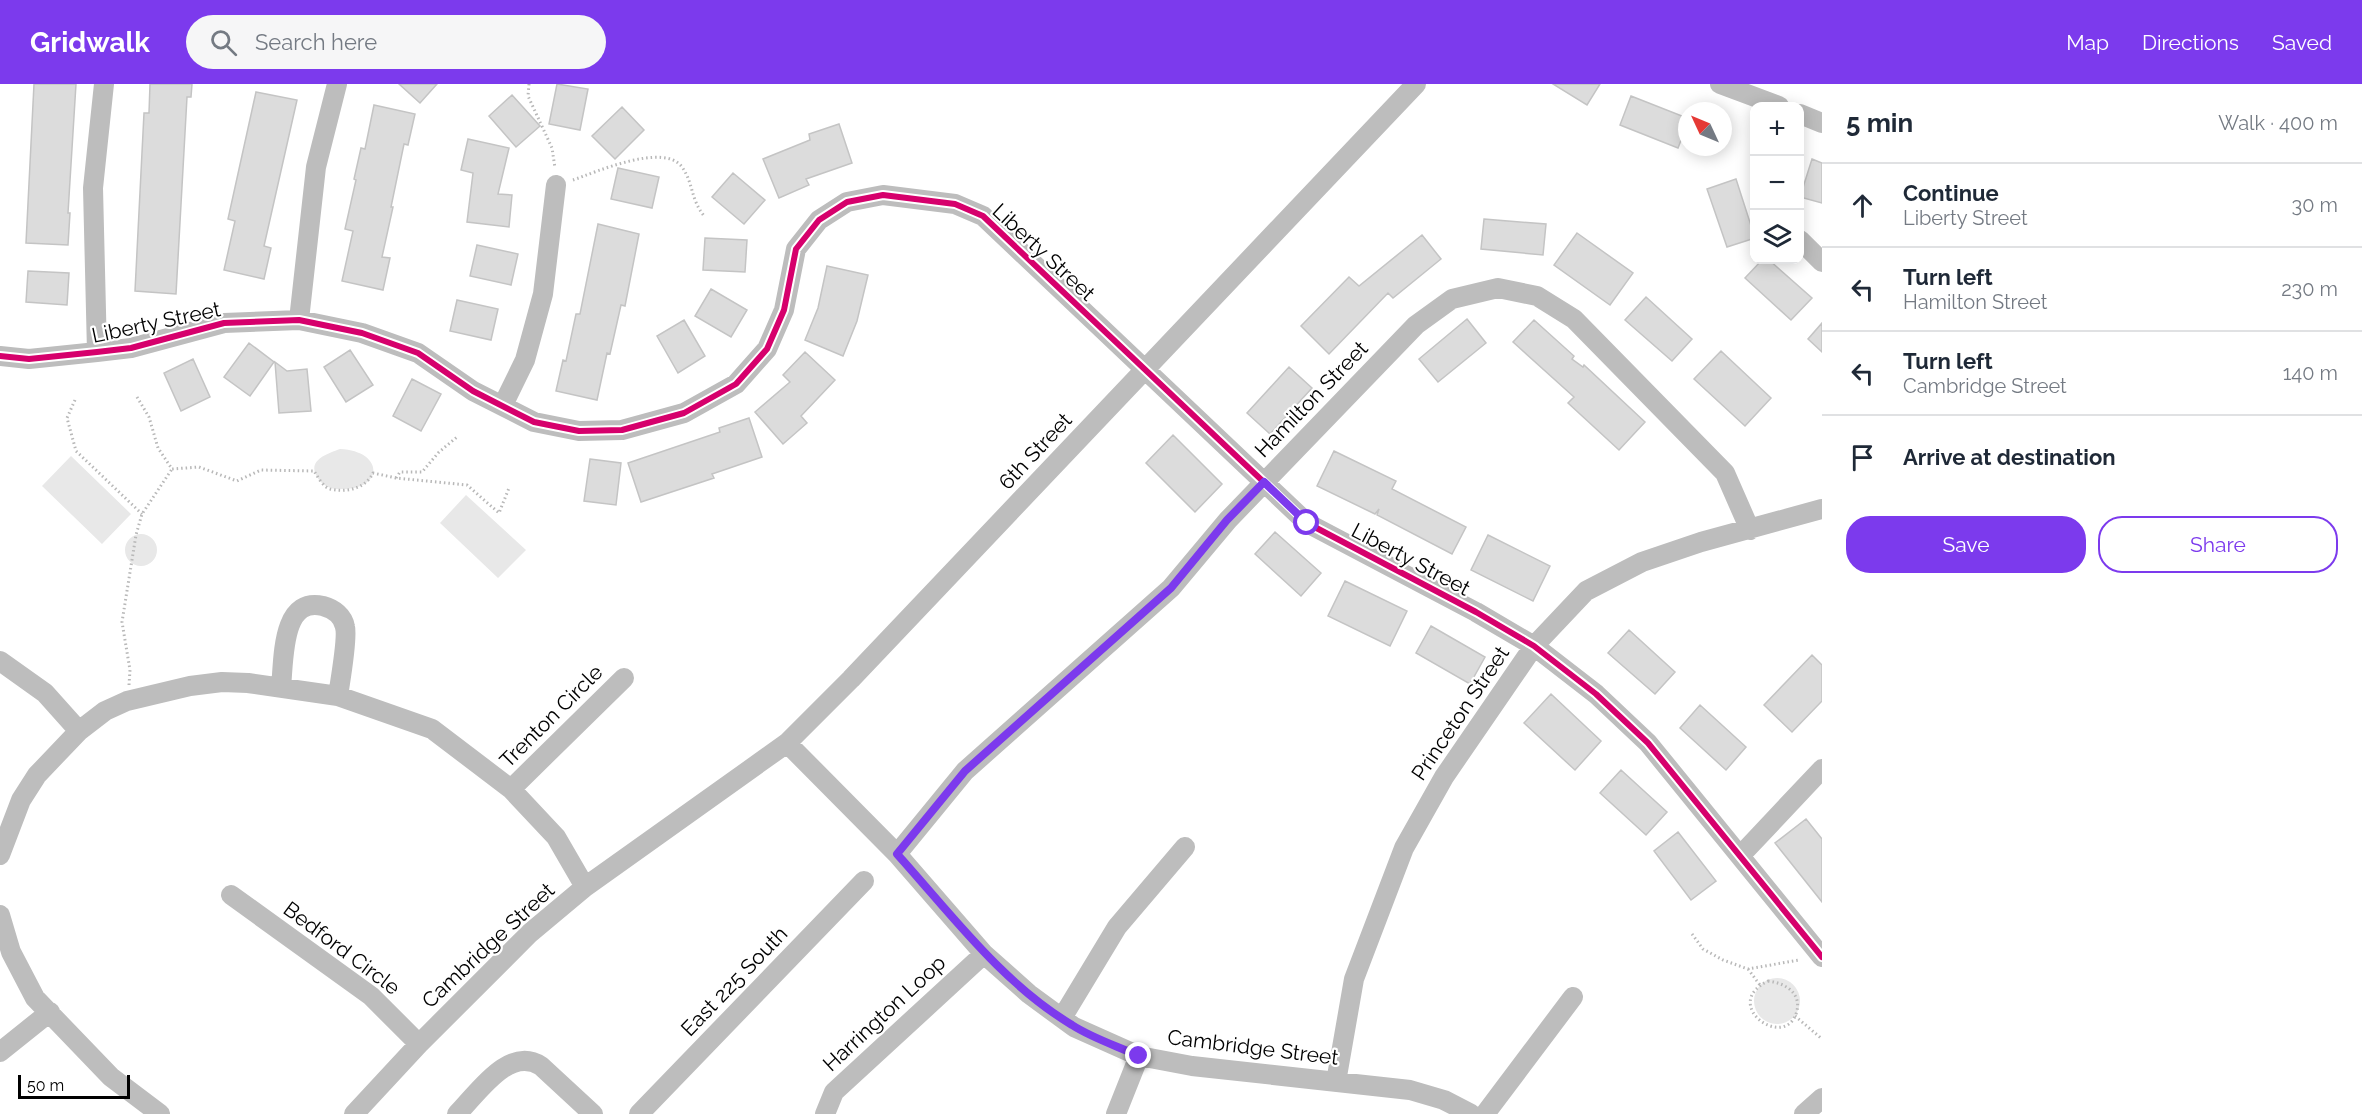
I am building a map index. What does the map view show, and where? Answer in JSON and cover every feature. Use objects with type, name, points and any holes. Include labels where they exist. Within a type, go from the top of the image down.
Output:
[{"type":"street","points":[[97,352],[93,188],[104,84]]},
{"type":"street","points":[[299,320],[316,167],[337,84]]},
{"type":"street","name":"6th Street","points":[[669,828],[787,743],[851,679],[1416,84]]},
{"type":"street","points":[[1720,84],[1768,102]]},
{"type":"street","points":[[1804,116],[1822,123]]},
{"type":"street","points":[[503,405],[525,360],[543,294],[556,185]]},
{"type":"street","name":"Liberty Street","points":[[0,356],[29,359],[131,348],[224,323],[299,320],[362,333],[418,353],[473,391],[534,422],[579,431],[622,430],[684,413],[736,384],[767,348],[784,310],[788,247],[819,220],[847,202],[883,195],[955,204],[983,216],[1307,523],[1476,612],[1534,646],[1596,694],[1648,743],[1822,957]]},
{"type":"street","points":[[1804,244],[1822,262]]},
{"type":"street","name":"Hamilton Street","points":[[897,854],[965,771],[1171,588],[1227,520],[1416,325],[1452,298],[1498,288],[1537,296],[1574,318],[1725,473],[1750,530]]},
{"type":"street","name":"Princeton Street","points":[[1336,1082],[1354,979],[1404,848],[1444,777],[1534,646],[1586,591],[1642,562],[1701,542],[1822,509]]},
{"type":"street","points":[[281,687],[287,631],[291,620],[302,608],[313,604],[331,609],[339,615],[345,628],[338,696]]},
{"type":"street","points":[[0,661],[45,693],[79,730]]},
{"type":"street","name":"Trenton Circle","points":[[511,789],[624,678]]},
{"type":"street","points":[[0,855],[21,800],[37,775],[79,730],[105,711],[127,701],[190,686],[248,682],[338,696],[432,729],[511,789],[556,837],[585,887]]},
{"type":"street","name":"Cambridge Street","points":[[787,743],[897,854],[984,954],[1029,994],[1074,1027],[1139,1056],[1192,1066],[1410,1090],[1444,1100],[1471,1114]]},
{"type":"street","points":[[1740,856],[1822,769]]},
{"type":"street","name":"Cambridge Street","points":[[354,1114],[419,1044],[530,933],[585,887],[669,828]]},
{"type":"street","points":[[1062,1018],[1117,927],[1185,847]]},
{"type":"street","name":"East 225 South","points":[[639,1114],[864,881]]},
{"type":"street","name":"Bedford Circle","points":[[231,895],[370,996],[419,1044]]},
{"type":"street","points":[[0,915],[11,951],[35,998],[111,1077],[160,1114]]},
{"type":"street","name":"Harrington Loop","points":[[825,1114],[834,1092],[984,954]]},
{"type":"street","points":[[1485,1114],[1573,997]]},
{"type":"street","points":[[0,1052],[50,1012]]},
{"type":"street","points":[[1116,1114],[1139,1056]]},
{"type":"street","points":[[457,1114],[501,1070],[512,1061],[523,1060],[532,1060],[542,1066],[593,1114]]},
{"type":"street","points":[[1804,1114],[1822,1098]]},
{"type":"path","points":[[529,84],[528,96],[552,148],[556,185],[630,161],[650,157],[666,158],[681,165],[688,177],[695,205],[705,218]]},
{"type":"path","points":[[137,398],[149,417],[158,448],[172,469]]},
{"type":"path","points":[[75,400],[67,418],[76,450],[142,514]]},
{"type":"path","points":[[396,478],[400,472],[422,472],[439,452],[457,437]]},
{"type":"path","points":[[172,469],[199,467],[237,481],[261,470],[314,471],[329,489],[356,489],[365,485],[373,473],[396,478],[467,485],[499,513],[509,488]]},
{"type":"path","points":[[127,701],[130,670],[122,622],[136,535],[142,514],[172,469]]},
{"type":"path","points":[[1692,934],[1703,949],[1723,960],[1748,969],[1799,960]]},
{"type":"path","points":[[1748,969],[1760,985]]},
{"type":"path","points":[[1768,981],[1777,982],[1793,992],[1798,1002],[1795,1016],[1788,1024],[1778,1028],[1764,1025],[1756,1016],[1750,1004],[1752,993],[1760,985],[1768,981]]},
{"type":"path","points":[[1795,1016],[1822,1039]]},
{"type":"shaded area","points":[[340,449],[354,451],[365,456],[371,463],[372,477],[366,483],[356,487],[334,489],[322,483],[314,470],[315,465],[322,457]]},
{"type":"shaded area","points":[[71,456],[131,514],[102,544],[42,486]]},
{"type":"shaded area","points":[[466,495],[526,550],[498,578],[440,523]]},
{"type":"shaded area","points":[[141,534],[152,539],[157,550],[152,561],[141,566],[130,561],[125,550],[130,539]]},
{"type":"shaded area","points":[[1777,978],[1786,979],[1794,984],[1799,992],[1799,1010],[1794,1018],[1786,1023],[1777,1024],[1768,1023],[1760,1018],[1755,1010],[1754,1001],[1755,992],[1760,984],[1768,979]]},
{"type":"building","points":[[34,84],[76,84],[68,245],[26,243]]},
{"type":"building","points":[[150,84],[192,84],[191,97],[187,97],[176,294],[135,291],[144,113],[149,113]]},
{"type":"building","points":[[399,84],[437,84],[420,103]]},
{"type":"building","points":[[557,84],[588,89],[580,130],[549,124]]},
{"type":"building","points":[[1553,84],[1600,84],[1587,105]]},
{"type":"building","points":[[256,92],[297,100],[264,246],[271,248],[264,279],[224,270],[235,221],[228,219]]},
{"type":"building","points":[[512,95],[540,126],[516,147],[489,116]]},
{"type":"building","points":[[1631,96],[1678,114],[1678,148],[1620,125]]},
{"type":"building","points":[[374,105],[415,114],[408,145],[404,144],[391,207],[393,207],[382,257],[390,258],[383,290],[342,281],[353,231],[345,229],[356,180],[354,179],[361,148],[365,149]]},
{"type":"building","points":[[622,107],[644,130],[615,159],[592,136]]},
{"type":"building","points":[[839,124],[852,163],[806,179],[809,185],[779,198],[763,159],[810,140],[809,134]]},
{"type":"building","points":[[468,139],[509,148],[498,194],[512,195],[509,227],[467,222],[473,173],[461,170]]},
{"type":"building","points":[[1812,159],[1822,163],[1822,203],[1804,198],[1804,184]]},
{"type":"building","points":[[618,168],[659,177],[652,208],[611,199]]},
{"type":"building","points":[[733,173],[765,200],[744,224],[712,197]]},
{"type":"building","points":[[1736,179],[1750,222],[1750,240],[1727,247],[1707,189]]},
{"type":"building","points":[[1484,219],[1546,224],[1543,255],[1481,249]]},
{"type":"building","points":[[598,224],[639,234],[625,306],[621,305],[610,354],[607,353],[597,400],[556,391],[563,360],[566,361],[576,314],[580,314]]},
{"type":"building","points":[[1577,233],[1633,273],[1610,305],[1554,265]]},
{"type":"building","points":[[1422,235],[1441,259],[1393,298],[1388,293],[1329,354],[1301,326],[1349,277],[1359,286]]},
{"type":"building","points":[[705,238],[747,240],[745,272],[703,270]]},
{"type":"building","points":[[477,245],[518,254],[511,285],[470,276]]},
{"type":"building","points":[[1758,264],[1774,264],[1812,298],[1791,320],[1745,278]]},
{"type":"building","points":[[827,266],[868,275],[857,321],[843,356],[805,340],[818,308]]},
{"type":"building","points":[[28,271],[69,273],[67,305],[26,302]]},
{"type":"building","points":[[711,289],[747,310],[731,337],[695,316]]},
{"type":"building","points":[[1646,297],[1692,339],[1672,361],[1625,320]]},
{"type":"building","points":[[457,300],[498,309],[491,340],[450,331]]},
{"type":"building","points":[[1467,319],[1486,343],[1438,382],[1419,359]]},
{"type":"building","points":[[684,320],[705,356],[678,373],[657,336]]},
{"type":"building","points":[[1534,320],[1574,356],[1572,359],[1583,367],[1584,365],[1645,422],[1619,450],[1568,403],[1574,397],[1513,342]]},
{"type":"building","points":[[1822,323],[1822,352],[1808,339]]},
{"type":"building","points":[[249,343],[274,362],[250,396],[224,377]]},
{"type":"building","points":[[350,350],[373,385],[346,402],[324,367]]},
{"type":"building","points":[[1721,351],[1771,398],[1745,426],[1694,379]]},
{"type":"building","points":[[805,352],[835,380],[801,416],[807,423],[783,444],[755,412],[790,382],[783,375]]},
{"type":"building","points":[[193,359],[210,397],[181,411],[164,373]]},
{"type":"building","points":[[275,362],[287,371],[307,369],[311,411],[279,413]]},
{"type":"building","points":[[1289,367],[1312,388],[1270,434],[1247,413]]},
{"type":"building","points":[[412,379],[441,394],[421,431],[393,416]]},
{"type":"building","points":[[749,418],[762,457],[712,474],[714,478],[641,502],[628,463],[720,432],[719,428]]},
{"type":"building","points":[[1173,435],[1222,484],[1195,512],[1146,463]]},
{"type":"building","points":[[1334,451],[1396,481],[1392,489],[1466,527],[1452,554],[1377,515],[1379,509],[1375,514],[1317,486]]},
{"type":"building","points":[[590,459],[621,463],[616,505],[584,501]]},
{"type":"building","points":[[1275,532],[1321,573],[1301,596],[1255,554]]},
{"type":"building","points":[[1488,535],[1550,566],[1533,601],[1471,570]]},
{"type":"building","points":[[1345,581],[1407,611],[1390,646],[1328,616]]},
{"type":"building","points":[[1431,626],[1485,657],[1470,684],[1416,653]]},
{"type":"building","points":[[1629,630],[1675,672],[1655,694],[1608,653]]},
{"type":"building","points":[[1812,655],[1822,665],[1822,701],[1792,732],[1764,705]]},
{"type":"building","points":[[1551,694],[1601,741],[1575,770],[1524,723]]},
{"type":"building","points":[[1700,705],[1746,747],[1726,770],[1680,728]]},
{"type":"building","points":[[1621,770],[1667,812],[1646,835],[1600,793]]},
{"type":"building","points":[[1806,819],[1822,839],[1822,902],[1775,843]]},
{"type":"building","points":[[1678,832],[1716,881],[1691,900],[1654,851]]},
{"type":"cycle path","points":[[0,356],[29,359],[131,348],[224,323],[299,320],[362,333],[418,353],[473,391],[534,422],[579,431],[622,430],[684,413],[736,384],[767,349],[784,310],[796,249],[819,220],[847,202],[883,195],[955,204],[983,216],[1307,523],[1476,612],[1534,646],[1596,694],[1648,743],[1822,957]]},
{"type":"route","points":[[1139,1056],[1074,1027],[1029,994],[984,954],[897,854],[965,771],[1171,588],[1227,520],[1264,482],[1307,523]]}]
